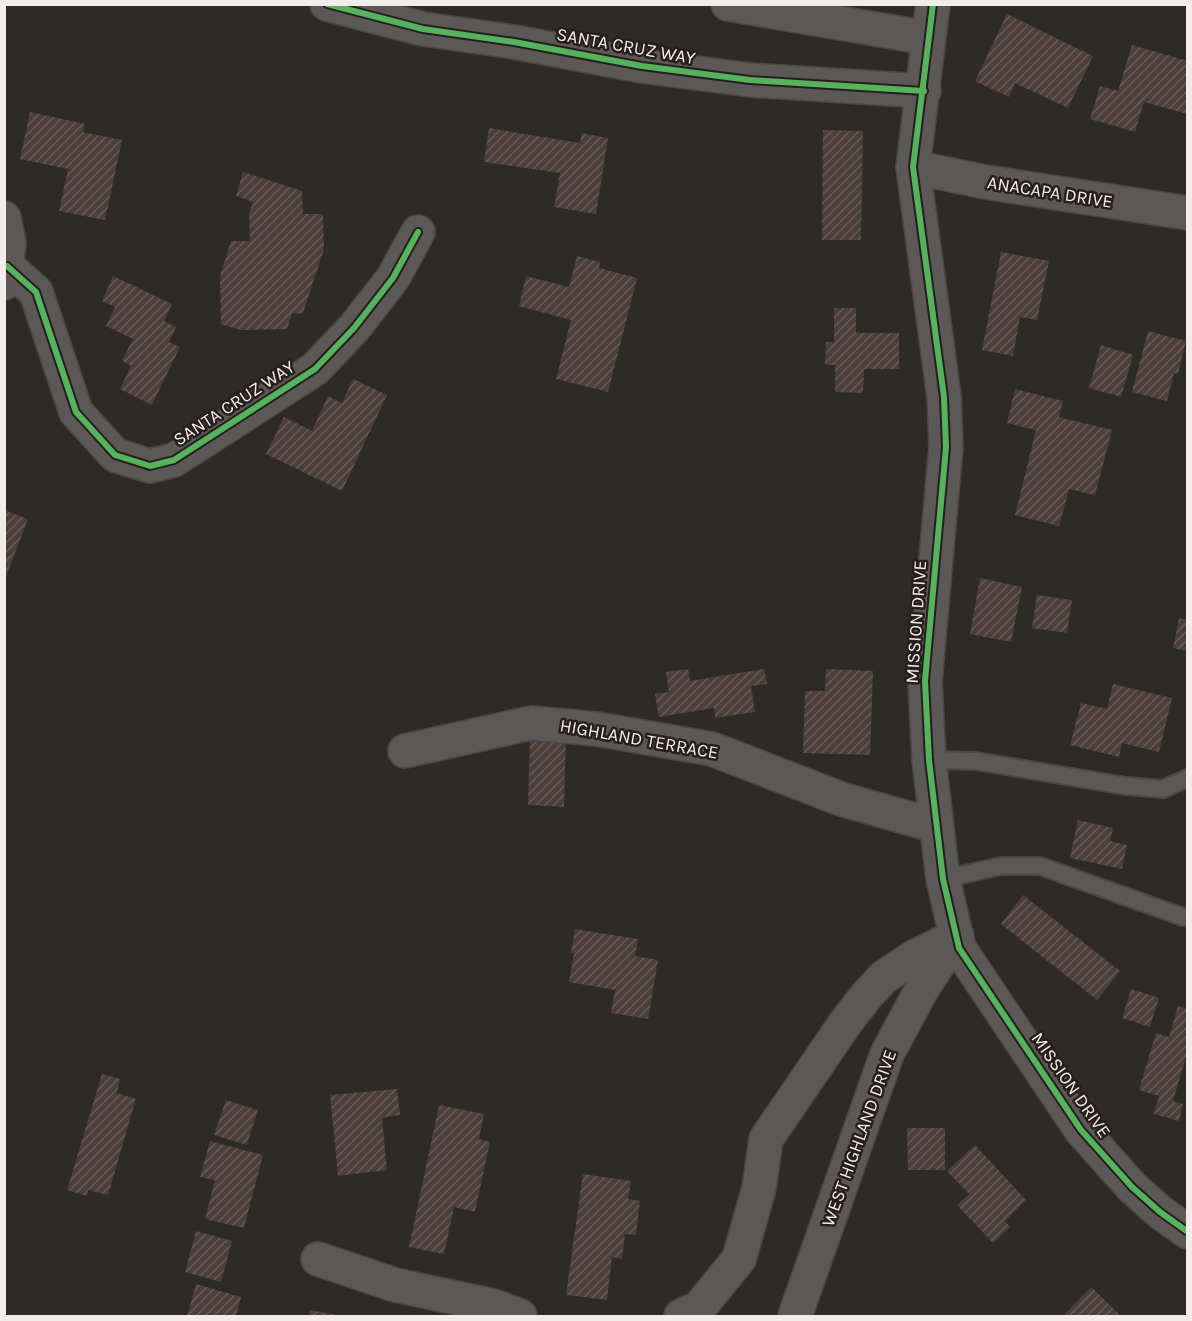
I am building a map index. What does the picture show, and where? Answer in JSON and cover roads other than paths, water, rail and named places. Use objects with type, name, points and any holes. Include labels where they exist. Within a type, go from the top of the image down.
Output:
[{"type":"street","name":"SANTA CRUZ WAY","points":[[327,4],[423,29],[514,42],[642,66],[762,81],[924,91]]},
{"type":"street","points":[[728,4],[928,38]]},
{"type":"street","name":"MISSION DRIVE","points":[[933,4],[914,167],[944,397],[946,447],[925,681],[929,760],[943,879],[959,948],[1081,1130],[1132,1187],[1160,1212],[1188,1232]]},
{"type":"street","name":"ANACAPA DRIVE","points":[[914,167],[985,182],[1188,213]]},
{"type":"street","name":"SANTA CRUZ WAY","points":[[4,218],[9,243],[6,274],[36,292],[76,412],[115,455],[150,466],[174,460],[315,369],[354,328],[393,278],[418,232]]},
{"type":"street","name":"HIGHLAND TERRACE","points":[[405,751],[531,723],[597,729],[712,748],[841,799],[936,826]]},
{"type":"street","points":[[681,1317],[699,1308],[739,1259],[759,1188],[766,1139],[846,1022],[884,977],[914,957],[957,936]]},
{"type":"street","name":"WEST HIGHLAND DRIVE","points":[[795,1317],[887,1054],[922,989],[957,936]]},
{"type":"street","points":[[318,1259],[395,1285],[494,1306],[520,1317]]},
{"type":"lane","points":[[929,760],[976,760],[1126,786],[1163,789],[1188,778]]},
{"type":"lane","points":[[943,879],[1001,866],[1040,866],[1183,917]]}]
